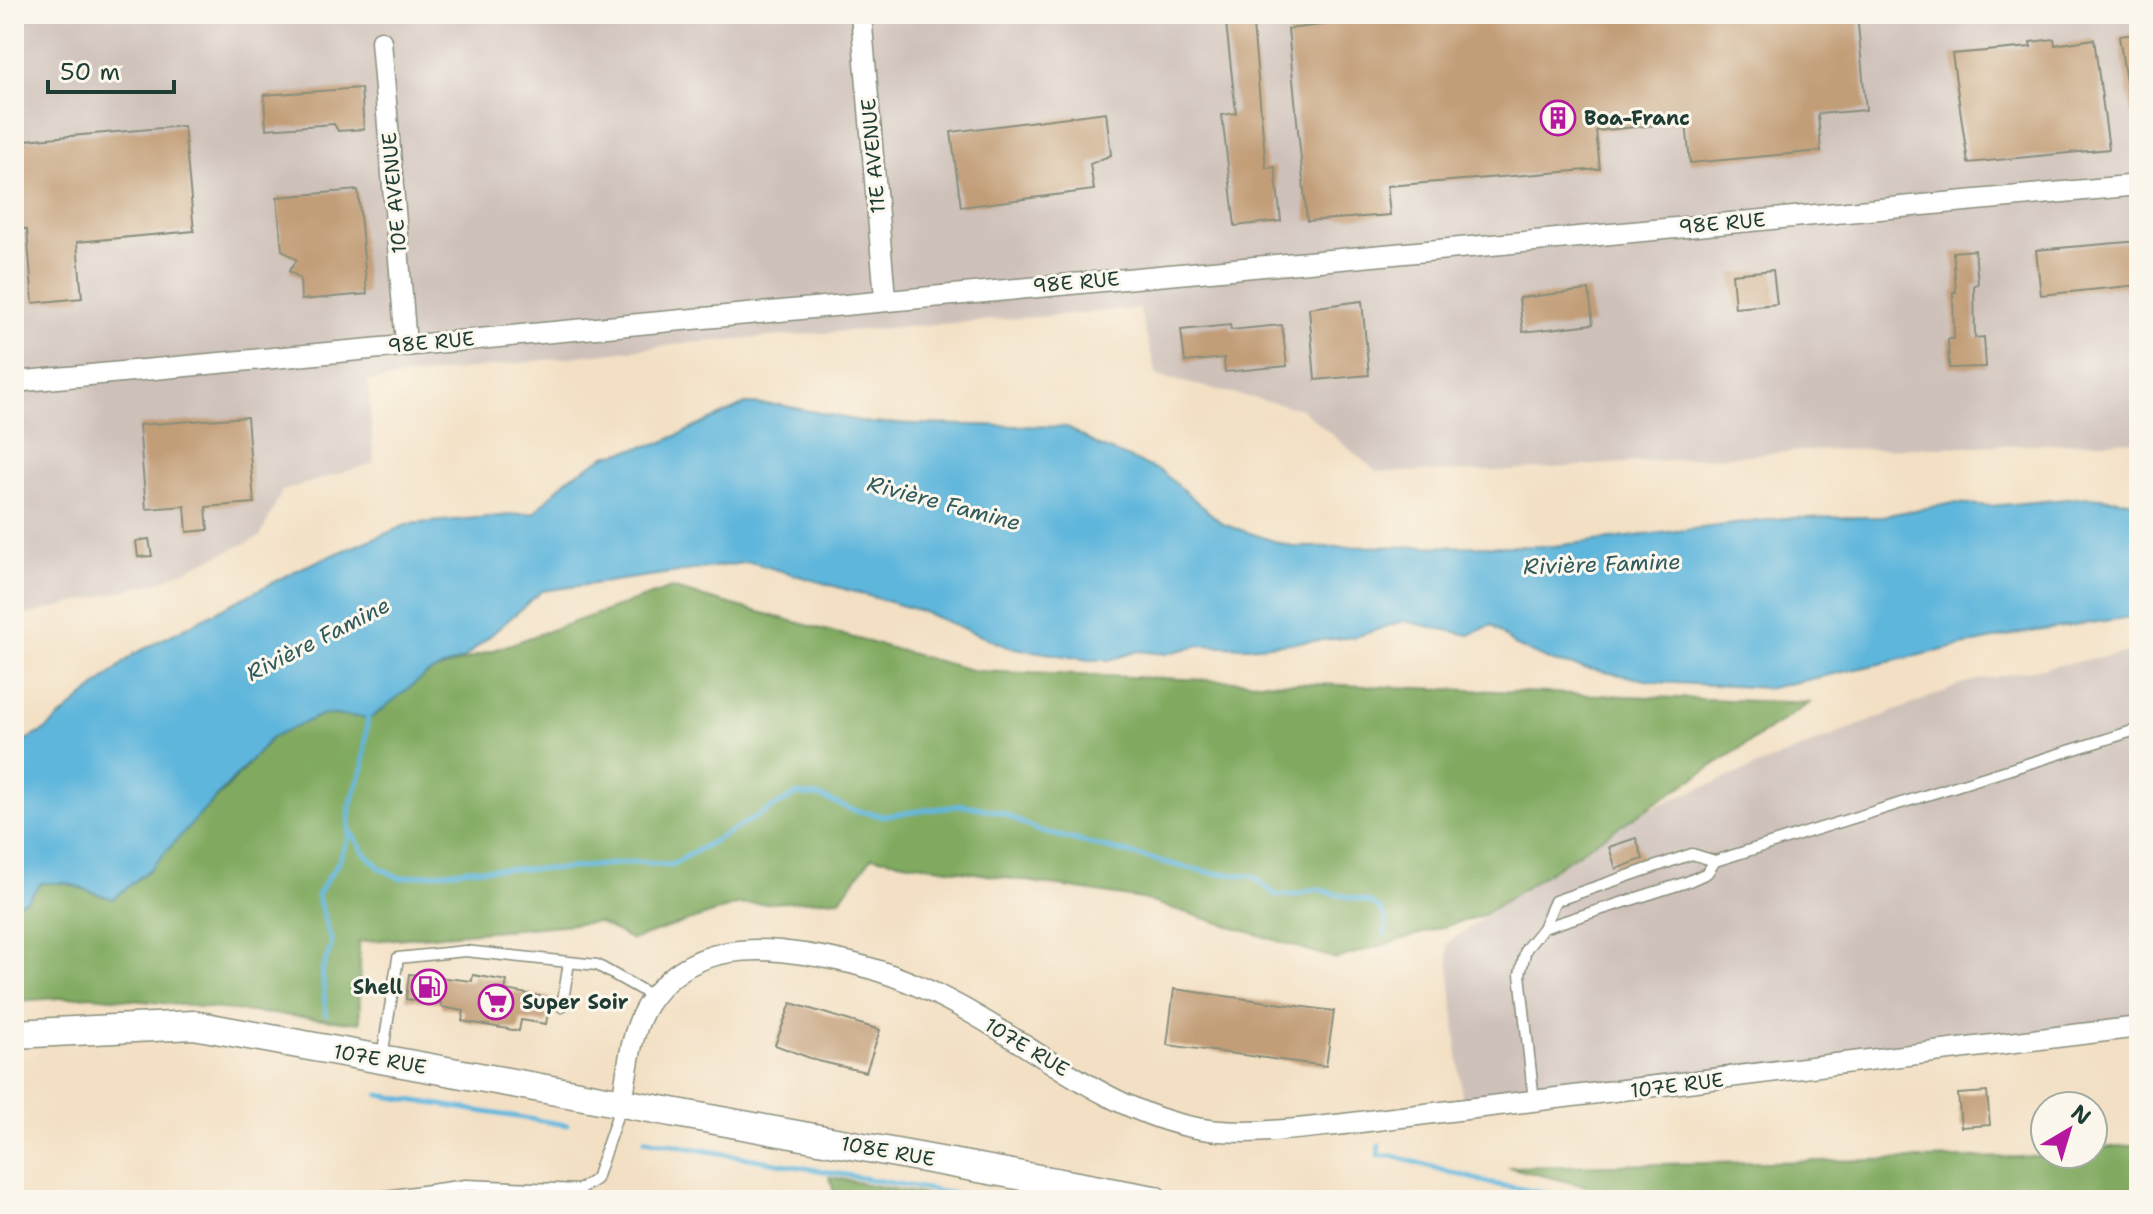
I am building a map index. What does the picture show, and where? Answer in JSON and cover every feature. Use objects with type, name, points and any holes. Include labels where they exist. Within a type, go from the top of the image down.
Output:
[{"type":"main road","name":"107E RUE","points":[[14,1034],[194,1025],[622,1102]]},
{"type":"main road","name":"108E RUE","points":[[622,1102],[1154,1200]]},
{"type":"street","name":"11E AVENUE","points":[[861,14],[885,298]]},
{"type":"street","name":"10E AVENUE","points":[[381,41],[406,344]]},
{"type":"street","name":"98E RUE","points":[[14,382],[885,298],[2139,185]]},
{"type":"street","name":"107E RUE","points":[[622,1102],[636,1028],[672,974],[713,953],[758,949],[871,966],[960,1006],[1120,1100],[1188,1127],[1293,1129],[2139,1027]]},
{"type":"lane","points":[[1534,1101],[1520,974],[1526,949],[1543,928],[1548,910],[1564,897],[1692,854],[1715,861],[2139,729]]},
{"type":"lane","points":[[1543,928],[1687,882],[1707,873],[1715,861]]},
{"type":"lane","points":[[381,1059],[398,958],[465,951],[597,965],[654,997]]},
{"type":"lane","points":[[562,1007],[569,962]]},
{"type":"lane","points":[[356,1200],[466,1185],[579,1190],[596,1179],[622,1102]]},
{"type":"shaded area","points":[[14,14],[2139,14],[2139,441],[1806,451],[1507,471],[1377,472],[1301,409],[1157,376],[1139,309],[691,343],[368,381],[374,463],[282,491],[260,537],[159,582],[14,618]]},
{"type":"shaded area","points":[[2139,650],[2139,1022],[1463,1107],[1447,944],[1608,825],[1968,682]]},
{"type":"green space","points":[[671,588],[975,671],[1810,703],[1483,915],[1336,959],[1142,899],[872,857],[840,899],[736,905],[632,940],[598,922],[359,942],[360,1023],[92,996],[14,1001],[14,904],[27,900],[40,883],[66,883],[113,899],[229,786],[272,737],[323,714],[371,718],[428,673]]},
{"type":"green space","points":[[2139,1144],[2139,1200],[1642,1200],[1508,1167],[2029,1157],[2029,1170],[2109,1170],[2109,1147]]},
{"type":"green space","points":[[830,1177],[951,1200],[836,1200]]},
{"type":"water","name":"Rivière Famine","points":[[745,404],[780,405],[870,423],[1067,427],[1099,446],[1161,471],[1223,524],[1292,547],[1554,546],[1784,518],[1876,517],[1954,503],[1990,506],[2089,497],[2139,502],[2139,616],[2016,634],[1770,688],[1657,682],[1553,662],[1514,645],[1492,625],[1469,635],[1403,621],[1355,637],[1247,647],[1200,645],[1166,654],[1138,651],[1110,660],[1089,660],[1008,647],[921,611],[750,562],[542,591],[463,659],[428,673],[371,718],[323,714],[272,737],[150,869],[113,899],[66,883],[41,883],[27,900],[14,904],[14,746],[44,731],[134,654],[301,568],[409,524],[534,513],[566,480],[605,456],[663,442]]},
{"type":"building","points":[[1225,14],[1252,14],[1266,168],[1275,167],[1281,221],[1235,226],[1222,115],[1236,113]]},
{"type":"building","name":"Boa-Franc","points":[[1411,14],[1857,14],[1866,110],[1818,114],[1821,151],[1690,163],[1686,122],[1596,131],[1600,169],[1387,186],[1390,215],[1307,221],[1288,29]]},
{"type":"building","points":[[2136,34],[2139,114],[2131,114],[2119,36]]},
{"type":"building","points":[[2054,39],[2055,45],[2094,39],[2109,149],[1968,163],[1952,54],[2031,47],[2030,42]]},
{"type":"building","points":[[361,88],[364,129],[338,131],[334,124],[266,129],[264,95]]},
{"type":"building","points":[[1106,112],[1111,155],[1090,164],[1094,190],[961,207],[951,132]]},
{"type":"building","points":[[184,126],[194,231],[77,242],[82,298],[33,303],[27,230],[14,224],[14,141]]},
{"type":"building","points":[[358,190],[367,294],[301,300],[300,278],[289,271],[297,260],[282,250],[277,197]]},
{"type":"building","points":[[2139,241],[2139,285],[2041,295],[2036,250]]},
{"type":"building","points":[[1975,250],[1978,284],[1974,285],[1975,338],[1984,337],[1986,367],[1949,368],[1948,339],[1954,339],[1953,292],[1956,292],[1953,252]]},
{"type":"building","points":[[1773,270],[1777,304],[1735,308],[1732,274]]},
{"type":"building","points":[[1589,290],[1593,324],[1523,332],[1519,298]]},
{"type":"building","points":[[1362,301],[1369,375],[1315,380],[1309,308]]},
{"type":"building","points":[[1230,325],[1231,330],[1282,325],[1287,366],[1225,372],[1224,358],[1185,362],[1181,330]]},
{"type":"building","points":[[247,417],[254,503],[206,507],[208,530],[187,532],[185,506],[146,509],[139,425]]},
{"type":"building","points":[[149,539],[152,556],[138,557],[136,541]]},
{"type":"building","points":[[1636,838],[1643,859],[1616,869],[1609,847]]},
{"type":"building","name":"Super Soir","points":[[409,974],[472,981],[473,975],[507,981],[505,990],[551,998],[546,1024],[521,1020],[519,1031],[462,1021],[464,1011],[441,1007],[441,1003],[406,999]]},
{"type":"building","points":[[1174,989],[1334,1011],[1326,1066],[1167,1045]]},
{"type":"building","points":[[791,1003],[880,1030],[866,1072],[818,1061],[775,1045]]},
{"type":"building","points":[[1987,1092],[1990,1125],[1961,1127],[1958,1094]]},
{"type":"waterway","points":[[326,1014],[322,972],[332,943],[317,895],[339,861],[349,836],[350,806],[363,768],[368,712]]},
{"type":"waterway","points":[[349,829],[364,852],[380,868],[400,878],[470,869],[560,869],[637,862],[671,865],[797,794],[821,797],[853,810],[883,816],[965,805],[1000,812],[1036,830],[1179,866],[1253,876],[1276,895],[1295,895],[1316,889],[1369,902],[1381,910],[1386,921],[1385,934]]},
{"type":"waterway","points":[[379,1095],[567,1125]]},
{"type":"waterway","points":[[645,1140],[989,1200]]},
{"type":"waterway","points":[[1379,1145],[1378,1156],[1393,1156],[1493,1184],[1585,1200]]},
{"type":"place","name":"Boa-Franc","points":[[1558,118]]},
{"type":"place","name":"Shell","points":[[429,987]]},
{"type":"place","name":"Super Soir","points":[[496,1002]]}]
